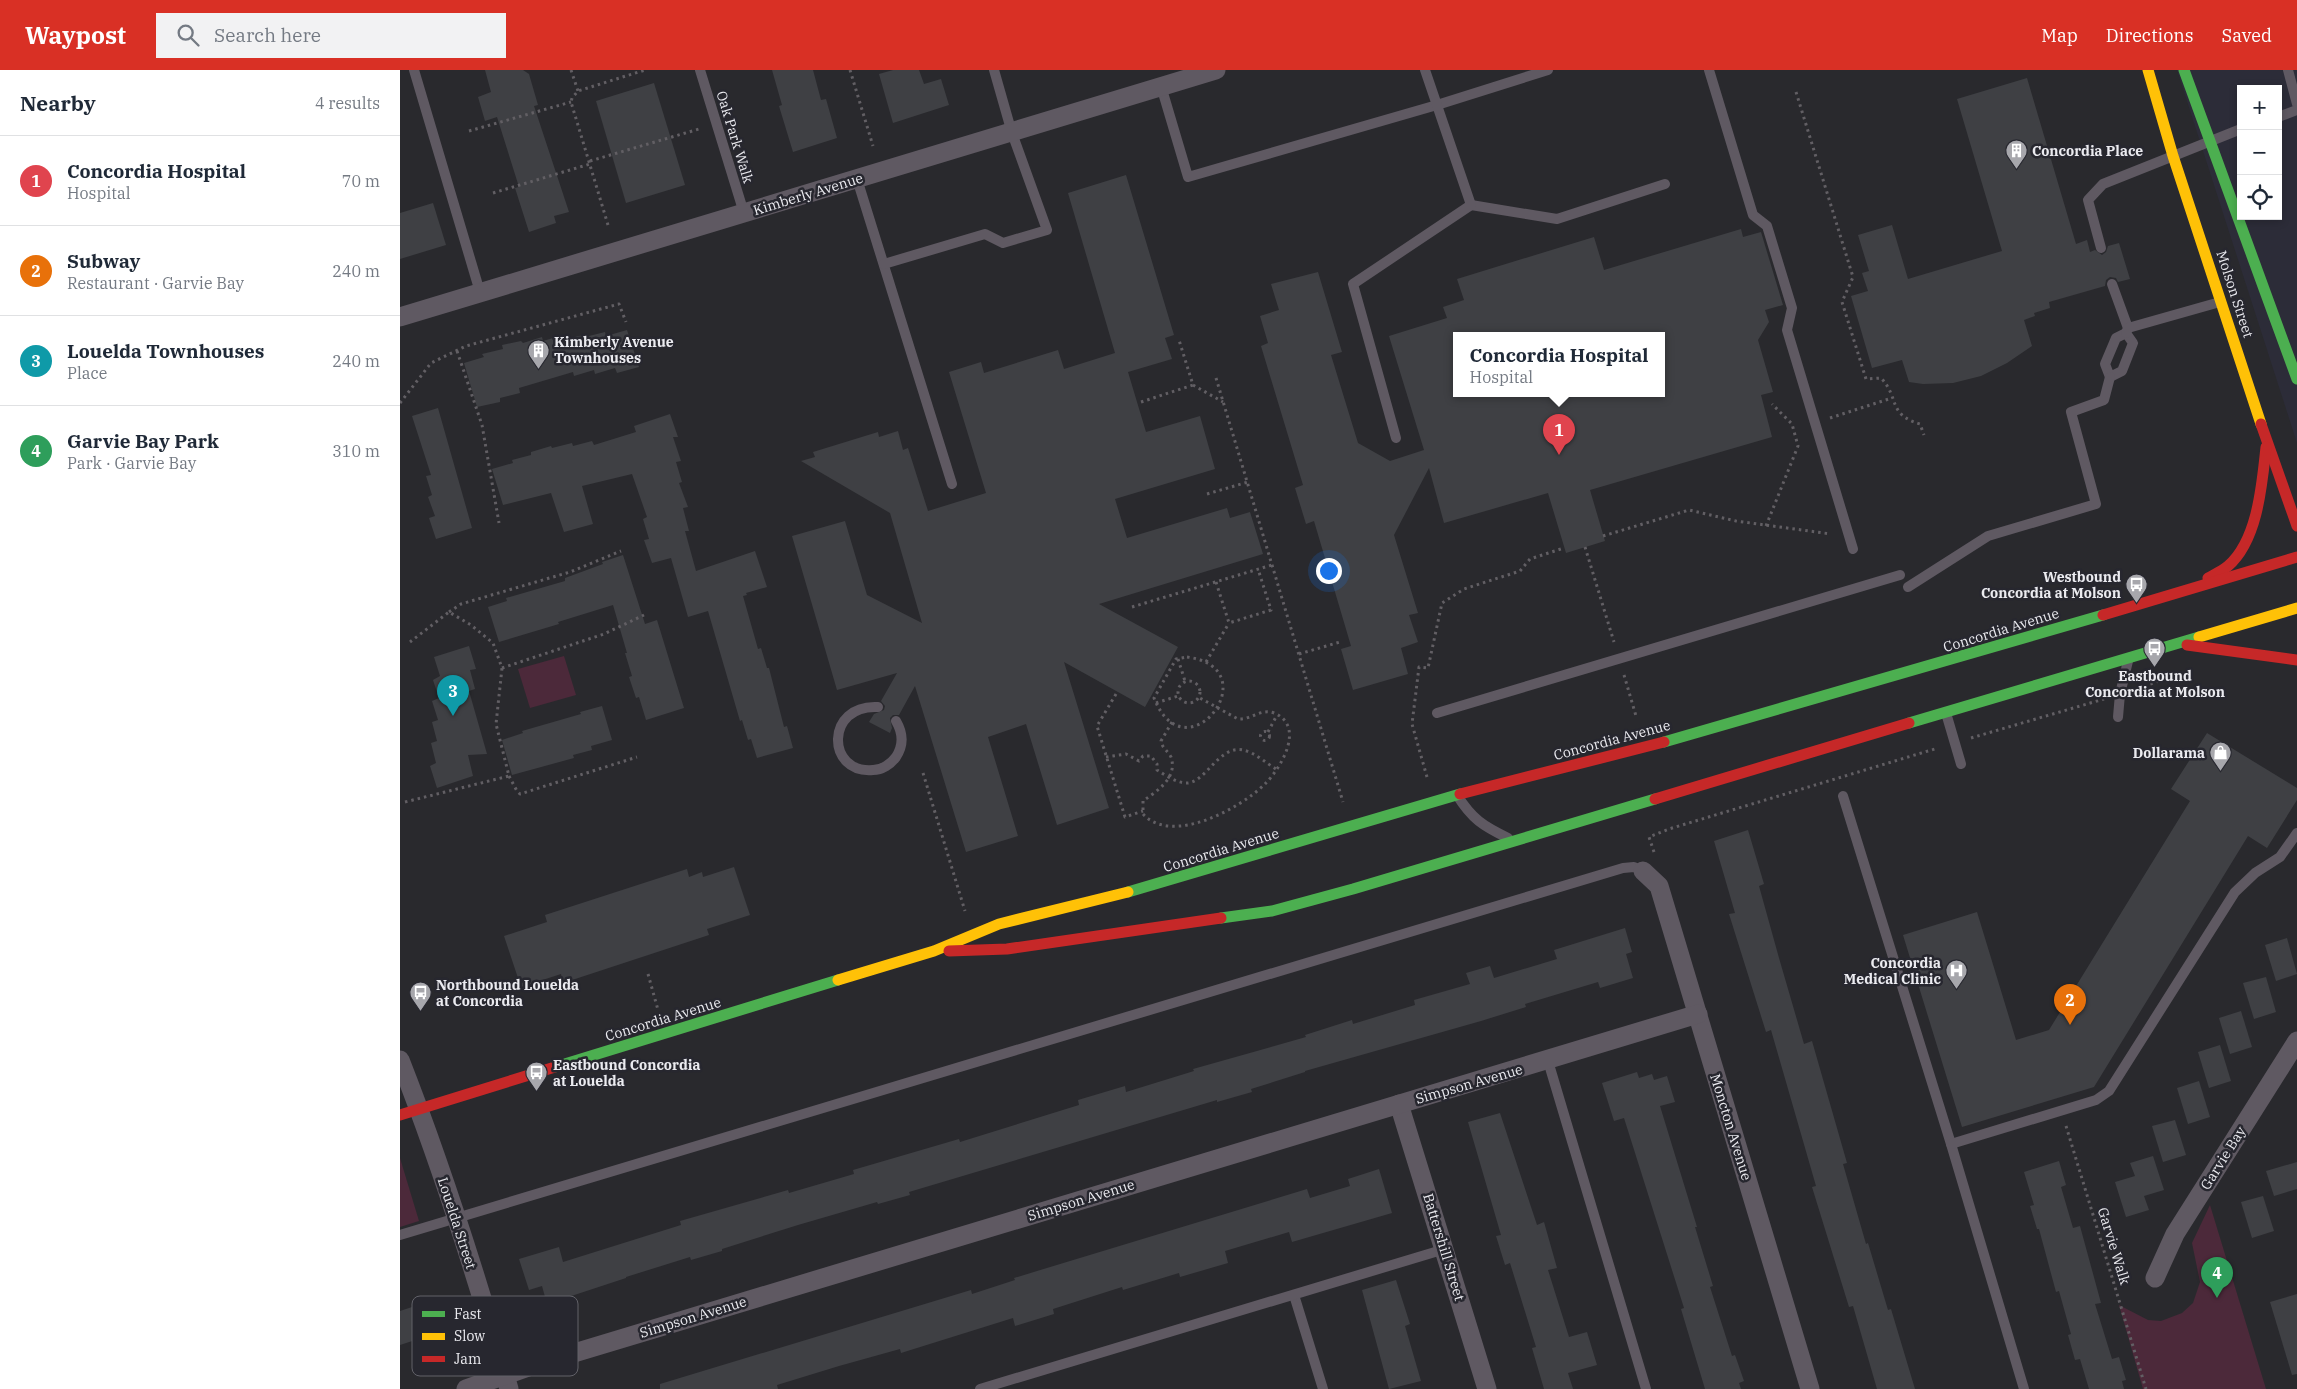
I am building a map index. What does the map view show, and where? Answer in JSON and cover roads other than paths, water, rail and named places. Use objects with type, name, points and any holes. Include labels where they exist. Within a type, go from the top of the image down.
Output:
[{"type":"main road","name":"Molson Street","points":[[2148,70],[2173,156],[2222,301],[2266,441],[2297,526]]},
{"type":"main road","name":"Molson Street","points":[[2184,70],[2297,379]]},
{"type":"main road","points":[[2190,590],[2230,565],[2246,540],[2259,501],[2266,441]]},
{"type":"main road","name":"Concordia Avenue","points":[[400,1115],[934,951],[999,924],[1164,883],[1456,795],[1644,748],[1932,666],[2297,557]]},
{"type":"main road","name":"Concordia Avenue","points":[[934,951],[1007,949],[1272,911],[1363,886],[1946,714],[2297,608]]},
{"type":"main road","points":[[2176,644],[2272,655],[2297,660]]},
{"type":"street","name":"Kimberly Avenue","points":[[400,317],[1012,133],[1159,78],[1216,70]]},
{"type":"street","name":"Moncton Avenue","points":[[1643,870],[1659,886],[1810,1389]]},
{"type":"street","name":"Simpson Avenue","points":[[578,1360],[1399,1104],[1548,1061],[1698,1014]]},
{"type":"street","name":"Garvie Bay","points":[[2155,1278],[2175,1234],[2297,1041]]},
{"type":"street","name":"Louelda Street","points":[[400,1060],[420,1109],[480,1296]]},
{"type":"street","name":"Battershill Street","points":[[1399,1104],[1487,1389]]},
{"type":"street","name":"Simpson Avenue","points":[[466,1389],[507,1382],[526,1376]]},
{"type":"lane","points":[[414,70],[480,292]]},
{"type":"lane","name":"Oak Park Walk","points":[[700,70],[744,213]]},
{"type":"lane","points":[[884,264],[985,234],[1003,243],[1046,230],[1012,133],[994,70]]},
{"type":"lane","points":[[1425,70],[1471,205]]},
{"type":"lane","points":[[1159,78],[1188,177],[1437,105],[1548,70]]},
{"type":"lane","points":[[1709,70],[1752,216],[1767,226],[1792,308],[1787,330],[1853,549]]},
{"type":"lane","points":[[2288,70],[2297,104]]},
{"type":"lane","points":[[2282,115],[2297,110]]},
{"type":"lane","points":[[2101,248],[2088,200],[2103,184],[2237,131]]},
{"type":"lane","points":[[857,179],[952,484]]},
{"type":"lane","points":[[1396,438],[1353,284],[1471,205],[1557,219],[1665,184]]},
{"type":"lane","points":[[2110,377],[2122,371],[2133,343],[2112,284]]},
{"type":"lane","points":[[1908,587],[1988,536],[2096,504],[2071,412],[2104,400],[2110,377],[2105,364],[2116,338],[2127,330],[2222,301]]},
{"type":"lane","points":[[1437,713],[1900,575]]},
{"type":"lane","points":[[2118,717],[2120,694],[2129,658]]},
{"type":"lane","points":[[878,707],[867,706],[856,709],[847,716],[841,725],[838,745],[841,754],[848,762],[856,768],[875,771],[894,760],[900,751],[902,740],[901,729],[896,721]]},
{"type":"lane","points":[[1946,714],[1961,764]]},
{"type":"lane","points":[[1456,795],[1469,814],[1491,829],[1514,840]]},
{"type":"lane","points":[[1843,796],[1951,1144],[2024,1389]]},
{"type":"lane","points":[[1951,1144],[2096,1100],[2109,1091],[2236,892],[2255,874],[2280,857],[2297,833]]},
{"type":"lane","points":[[400,1235],[1622,868],[1643,870]]},
{"type":"lane","points":[[1548,1061],[1646,1389]]},
{"type":"lane","points":[[980,1389],[1445,1249]]},
{"type":"lane","points":[[1294,1294],[1323,1389]]},
{"type":"place","name":"Concordia Place","points":[[2016,170]]},
{"type":"place","name":"Kimberly Avenue Townhouses","points":[[538,369]]},
{"type":"place","name":"Concordia Hospital","points":[[1559,455]]},
{"type":"place","name":"Westbound Concordia at Molson","points":[[2137,604]]},
{"type":"place","name":"Eastbound Concordia at Molson","points":[[2155,667]]},
{"type":"place","name":"Louelda Townhouses","points":[[453,716]]},
{"type":"place","name":"Dollarama","points":[[2221,772]]},
{"type":"place","name":"Concordia Medical Clinic","points":[[1957,990]]},
{"type":"place","name":"Northbound Louelda at Concordia","points":[[420,1012]]},
{"type":"place","name":"Subway","points":[[2070,1025]]},
{"type":"place","name":"Eastbound Concordia at Louelda","points":[[537,1092]]},
{"type":"place","name":"Garvie Bay Park","points":[[2217,1298]]}]
